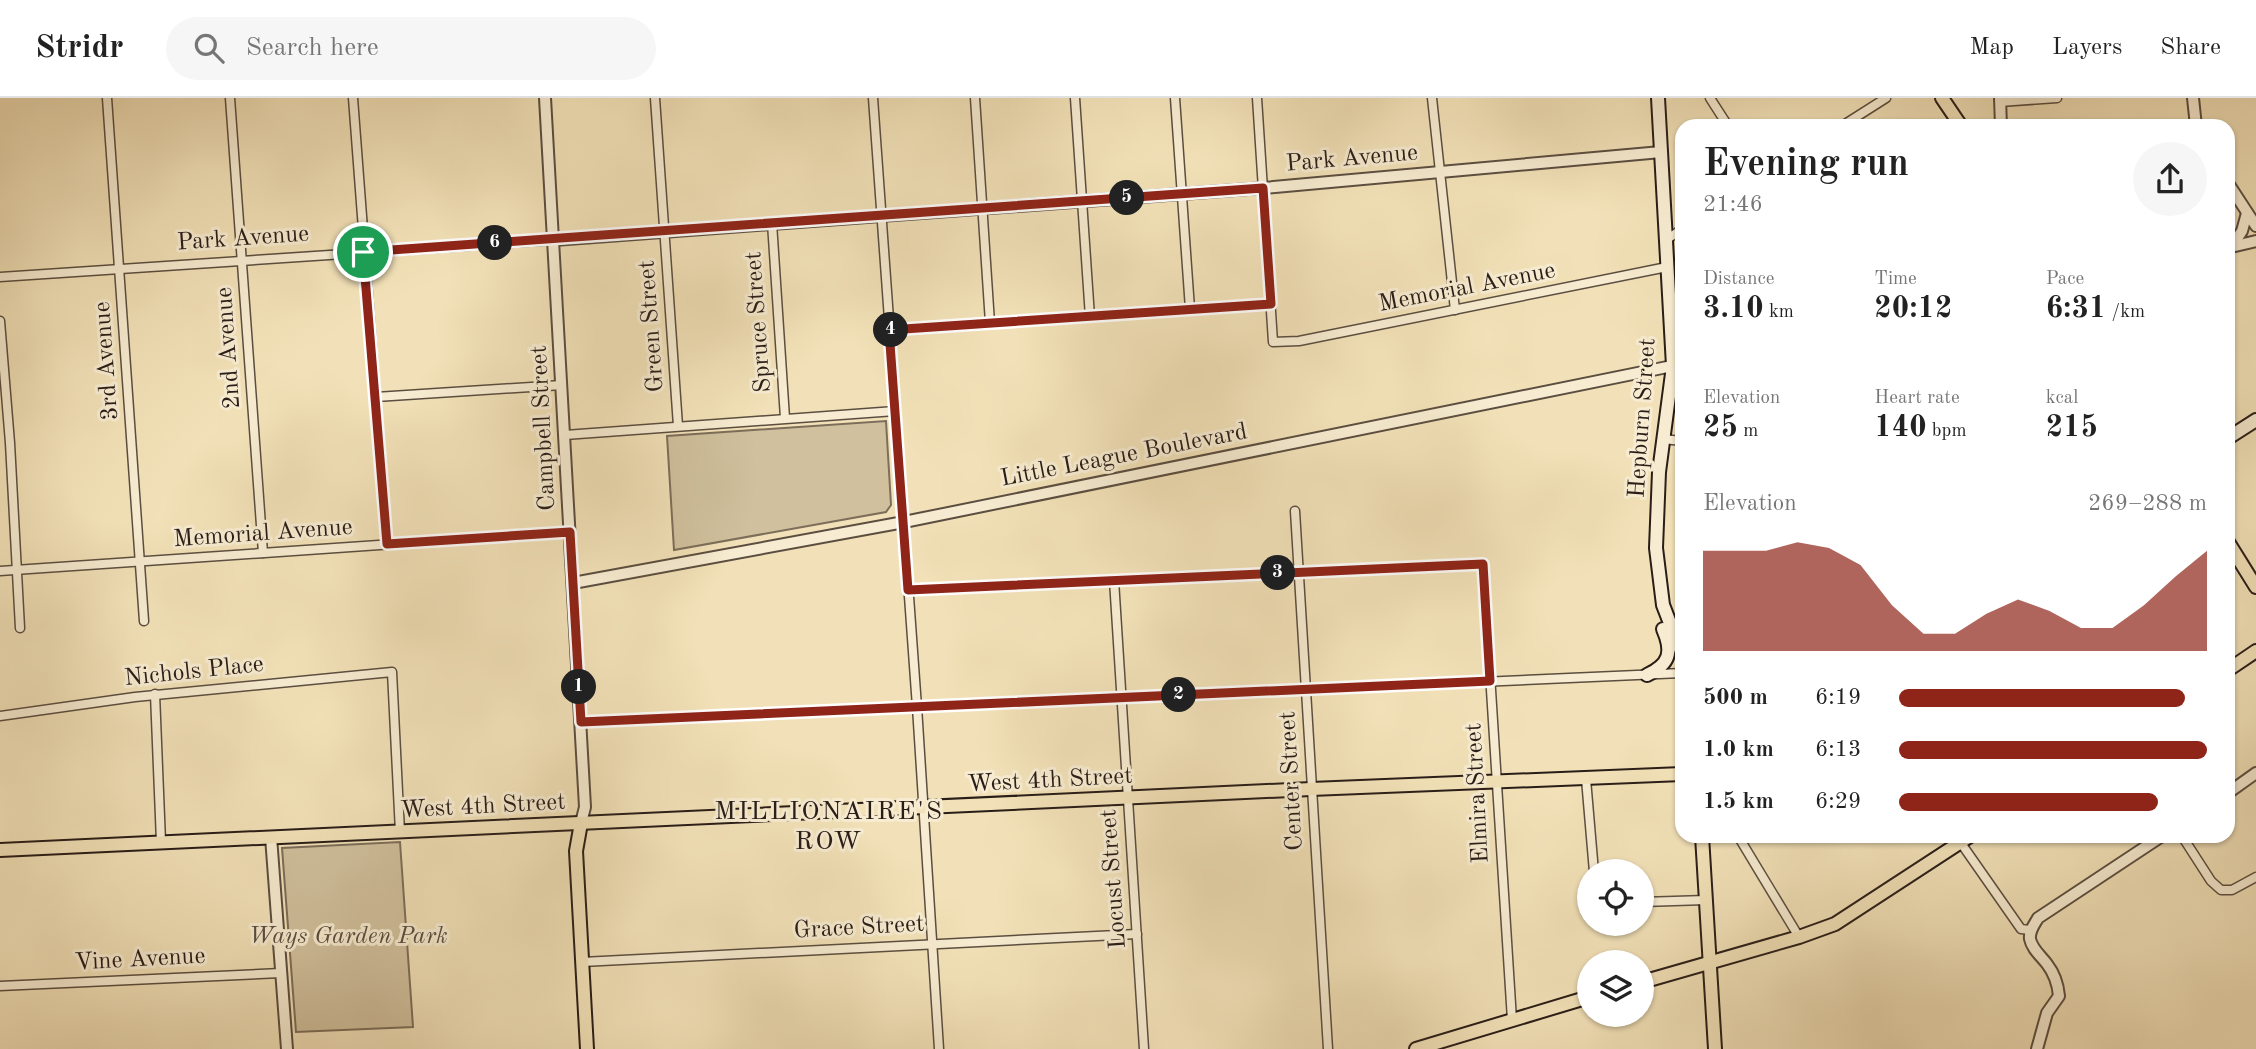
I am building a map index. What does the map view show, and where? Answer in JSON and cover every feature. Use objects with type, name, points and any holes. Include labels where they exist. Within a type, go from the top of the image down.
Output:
[{"type":"main road","name":"Hepburn Street","points":[[1658,98],[1667,267],[1675,345]]},
{"type":"main road","points":[[1942,98],[1956,119]]},
{"type":"main road","name":"Hepburn Street","points":[[1675,374],[1663,439],[1657,495],[1656,548],[1663,605],[1675,636]]},
{"type":"main road","points":[[2235,434],[2256,420]]},
{"type":"main road","points":[[2235,553],[2256,587]]},
{"type":"main road","points":[[1647,675],[1663,666],[1668,657],[1668,644],[1661,624],[1663,605]]},
{"type":"main road","points":[[2235,665],[2256,651]]},
{"type":"main road","name":"West 4th Street","points":[[0,850],[1675,774]]},
{"type":"main road","name":"Campbell Street","points":[[581,823],[576,851],[587,1049]]},
{"type":"main road","points":[[1702,843],[1715,1049]]},
{"type":"main road","points":[[1654,979],[1826,928],[1957,843]]},
{"type":"main road","points":[[1416,1049],[1577,1001]]},
{"type":"street","name":"3rd Avenue","points":[[107,98],[144,621]]},
{"type":"street","name":"2nd Avenue","points":[[230,98],[263,553]]},
{"type":"street","points":[[353,98],[387,544]]},
{"type":"street","name":"Campbell Street","points":[[545,98],[581,722],[585,807],[581,823]]},
{"type":"street","name":"Green Street","points":[[655,98],[678,426]]},
{"type":"street","points":[[873,98],[939,1049]]},
{"type":"street","points":[[975,98],[990,323]]},
{"type":"street","points":[[1075,98],[1090,317]]},
{"type":"street","points":[[1175,98],[1191,309]]},
{"type":"street","points":[[889,330],[1271,304],[1257,98]]},
{"type":"street","points":[[1432,98],[1455,310]]},
{"type":"street","points":[[1710,98],[1724,119]]},
{"type":"street","points":[[1853,119],[1886,98]]},
{"type":"street","points":[[2001,119],[2000,100],[2057,98]]},
{"type":"street","points":[[2193,98],[2195,119]]},
{"type":"street","name":"Park Avenue","points":[[0,278],[1263,188],[1661,152]]},
{"type":"street","points":[[2235,194],[2256,226]]},
{"type":"street","points":[[2235,240],[2242,231],[2247,213]]},
{"type":"street","name":"Spruce Street","points":[[772,223],[785,418]]},
{"type":"street","points":[[1666,240],[1675,234]]},
{"type":"street","points":[[2235,246],[2256,241]]},
{"type":"street","name":"Memorial Avenue","points":[[1271,304],[1273,342],[1299,341],[1667,267]]},
{"type":"street","points":[[0,321],[20,628]]},
{"type":"street","name":"Little League Boulevard","points":[[573,583],[904,523],[1675,365]]},
{"type":"street","points":[[376,397],[562,385]]},
{"type":"street","points":[[565,435],[895,411]]},
{"type":"street","points":[[1663,439],[1675,441]]},
{"type":"street","name":"Center Street","points":[[1295,511],[1328,1049]]},
{"type":"street","name":"Memorial Avenue","points":[[0,571],[570,532]]},
{"type":"street","name":"Elmira Street","points":[[1298,572],[1483,564],[1512,1020]]},
{"type":"street","points":[[908,590],[1298,572]]},
{"type":"street","name":"Locust Street","points":[[1114,580],[1144,1049]]},
{"type":"street","name":"Nichols Place","points":[[0,716],[155,694],[392,672],[400,832]]},
{"type":"street","points":[[581,722],[1675,673]]},
{"type":"street","points":[[155,694],[161,842]]},
{"type":"street","points":[[2235,788],[2253,775],[2256,789]]},
{"type":"street","points":[[1586,779],[1593,859]]},
{"type":"street","points":[[271,837],[287,1049]]},
{"type":"street","points":[[1742,843],[1799,937]]},
{"type":"street","points":[[1966,843],[2021,929],[2030,930]]},
{"type":"street","points":[[2037,1049],[2047,1013],[2059,996],[2050,967],[2030,939],[2030,930],[2038,918],[2151,843]]},
{"type":"street","points":[[2187,843],[2211,881],[2221,890],[2232,890],[2256,877]]},
{"type":"street","points":[[1654,902],[1706,900]]},
{"type":"street","name":"Grace Street","points":[[582,962],[1137,934]]},
{"type":"street","name":"Vine Avenue","points":[[0,986],[281,973]]},
{"type":"green space","points":[[886,421],[891,505],[886,512],[674,550],[667,436]]},
{"type":"green space","name":"Ways Garden Park","points":[[400,842],[413,1027],[296,1032],[282,848]]},
{"type":"district","name":"MILLIONAIRE'S ROW","points":[[829,827]]},
{"type":"route","points":[[1263,188],[1271,304],[889,330],[908,590],[1483,564],[1490,681],[581,722],[570,532],[387,544],[363,252],[1263,188]]}]
